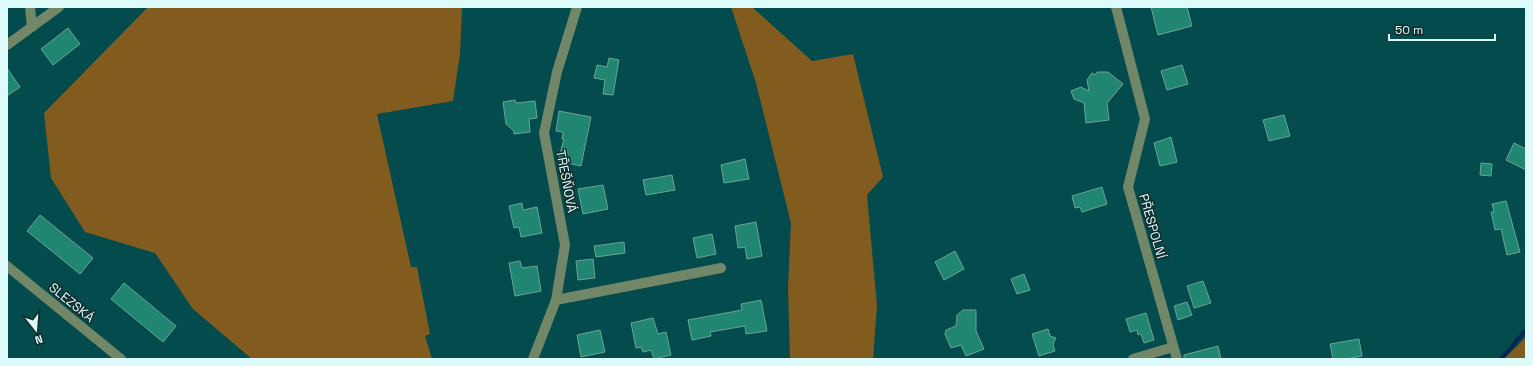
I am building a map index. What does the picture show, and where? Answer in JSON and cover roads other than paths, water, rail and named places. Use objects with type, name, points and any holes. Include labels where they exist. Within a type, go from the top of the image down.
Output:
[{"type":"street","points":[[30,7],[32,27]]},
{"type":"street","points":[[7,46],[59,7]]},
{"type":"street","name":"TŘEŠŇOVÁ","points":[[533,359],[556,300],[565,245],[544,133],[558,72],[577,7]]},
{"type":"street","name":"PŘESPOLNÍ","points":[[1116,7],[1145,119],[1128,187],[1177,359]]},
{"type":"street","name":"SLEZSKÁ","points":[[7,266],[122,359]]},
{"type":"street","points":[[556,300],[721,268]]},
{"type":"street","points":[[1134,359],[1173,347]]},
{"type":"waterway","points":[[1501,359],[1526,330]]}]
